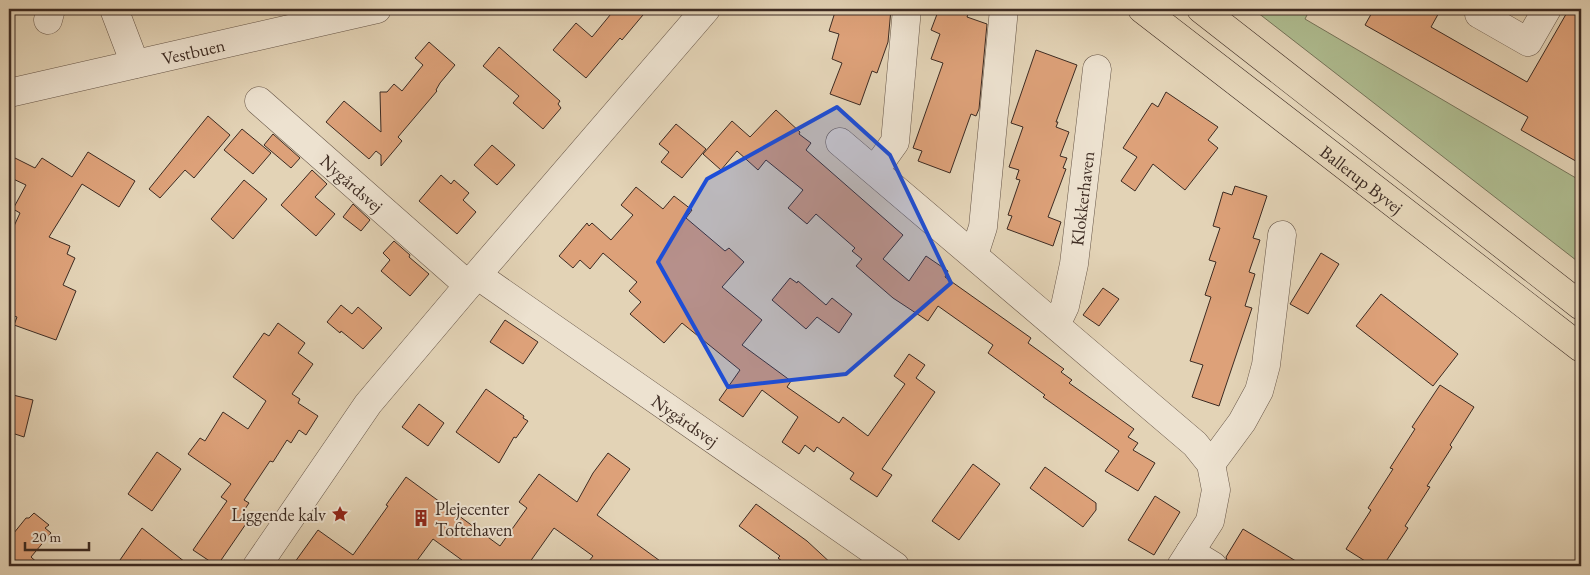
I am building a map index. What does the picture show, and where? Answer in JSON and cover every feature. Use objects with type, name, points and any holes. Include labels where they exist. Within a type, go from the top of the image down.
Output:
[{"type":"main road","name":"Ballerup Byvej","points":[[1142,9],[1581,348]]},
{"type":"main road","name":"Ballerup Byvej","points":[[1201,9],[1581,306]]},
{"type":"street","points":[[114,9],[135,64]]},
{"type":"street","name":"Vestbuen","points":[[9,93],[377,9]]},
{"type":"street","points":[[257,566],[368,404],[472,280],[706,9]]},
{"type":"street","points":[[875,170],[895,142],[907,9]]},
{"type":"street","points":[[974,256],[983,227],[1004,9]]},
{"type":"street","points":[[1482,9],[1479,14],[1528,42],[1547,9]]},
{"type":"street","name":"Klokkerhaven","points":[[1056,325],[1065,306],[1074,264],[1097,69]]},
{"type":"street","name":"Nygårdsvej","points":[[259,102],[472,280],[894,566]]},
{"type":"street","points":[[840,142],[1195,444],[1211,464],[1216,490],[1210,521],[1186,559],[1213,566]]},
{"type":"street","points":[[1211,464],[1242,422],[1258,391],[1266,364],[1282,235]]},
{"type":"highlighted area","points":[[837,107],[890,155],[951,283],[846,374],[728,387],[658,262],[707,179]]},
{"type":"green space","points":[[1253,9],[1310,9],[1305,19],[1581,181],[1581,264]]},
{"type":"building","points":[[615,9],[648,9],[586,78],[553,50],[576,23],[592,37]]},
{"type":"building","points":[[836,9],[891,9],[888,42],[877,73],[872,71],[860,105],[830,94],[842,63],[832,59],[839,34],[829,31]]},
{"type":"building","points":[[939,9],[970,9],[967,17],[987,24],[979,109],[976,116],[971,114],[950,173],[918,161],[922,151],[913,148],[943,63],[931,59],[940,34],[931,30]]},
{"type":"building","points":[[1374,9],[1441,9],[1431,27],[1527,82],[1569,9],[1581,9],[1581,164],[1521,130],[1528,117],[1365,25]]},
{"type":"building","points":[[429,42],[455,65],[440,83],[437,91],[398,137],[402,141],[381,166],[381,155],[376,151],[369,159],[326,122],[344,101],[381,132],[380,92],[387,92],[394,84],[402,91],[423,65],[415,58]]},
{"type":"building","points":[[499,47],[560,101],[558,104],[561,108],[543,129],[513,103],[519,96],[483,66]]},
{"type":"building","points":[[1036,50],[1077,65],[1056,122],[1058,122],[1056,127],[1069,132],[1060,156],[1067,158],[1063,168],[1066,169],[1048,217],[1061,222],[1053,246],[1007,229],[1012,216],[1008,215],[1020,180],[1016,179],[1019,170],[1009,167],[1023,127],[1011,123]]},
{"type":"building","points":[[1166,92],[1218,127],[1208,140],[1218,148],[1185,190],[1153,164],[1135,191],[1121,181],[1137,157],[1123,148],[1152,103],[1158,107]]},
{"type":"building","points":[[776,110],[800,132],[799,134],[811,143],[806,150],[903,235],[883,259],[909,281],[926,256],[948,271],[945,277],[1031,338],[1028,343],[1064,369],[1061,372],[1072,380],[1069,383],[1134,429],[1128,437],[1138,443],[1133,450],[1155,463],[1138,491],[1105,471],[1119,451],[1043,397],[1045,395],[988,353],[993,345],[938,306],[928,321],[893,298],[856,266],[862,259],[852,251],[855,248],[816,214],[807,224],[788,208],[803,190],[766,160],[758,170],[737,151],[721,170],[703,154],[732,121],[750,137]]},
{"type":"building","points":[[208,116],[230,135],[194,178],[185,170],[160,198],[149,189]]},
{"type":"building","points":[[676,124],[706,149],[682,178],[661,162],[669,152],[659,144]]},
{"type":"building","points":[[242,129],[271,153],[253,174],[224,150]]},
{"type":"building","points":[[273,134],[300,158],[291,168],[264,145]]},
{"type":"building","points":[[492,145],[515,165],[497,185],[474,165]]},
{"type":"building","points":[[88,152],[135,181],[119,207],[82,184],[49,237],[70,246],[67,254],[75,258],[63,285],[76,291],[56,340],[14,325],[17,317],[9,314],[9,237],[20,213],[13,209],[26,185],[9,177],[9,155],[35,168],[42,158],[72,177]]},
{"type":"building","points":[[312,170],[327,184],[315,197],[335,214],[316,236],[281,205]]},
{"type":"building","points":[[441,175],[451,184],[454,180],[469,193],[463,200],[476,212],[457,234],[419,201]]},
{"type":"building","points":[[244,180],[267,199],[233,239],[211,219]]},
{"type":"building","points":[[1235,186],[1267,196],[1253,238],[1260,240],[1249,272],[1255,274],[1245,306],[1252,308],[1219,406],[1192,397],[1203,365],[1190,361],[1211,297],[1205,295],[1216,262],[1209,260],[1220,228],[1213,226],[1223,192],[1232,195]]},
{"type":"building","points":[[636,187],[663,209],[674,196],[692,210],[686,218],[725,251],[729,248],[744,262],[722,287],[762,320],[742,345],[791,381],[787,387],[839,423],[843,417],[868,436],[905,384],[894,376],[909,354],[925,365],[916,378],[935,392],[882,469],[892,475],[877,497],[850,479],[854,473],[817,447],[814,452],[805,445],[799,454],[782,442],[798,417],[762,390],[743,417],[719,400],[740,370],[682,323],[664,343],[630,314],[641,302],[629,291],[637,282],[603,253],[590,269],[580,260],[573,268],[559,256],[587,223],[589,226],[592,223],[611,240],[633,215],[621,205]]},
{"type":"building","points":[[353,204],[370,220],[361,231],[343,217]]},
{"type":"building","points":[[394,241],[429,274],[410,296],[381,271],[390,260],[383,253]]},
{"type":"building","points":[[1321,253],[1339,264],[1308,314],[1290,304]]},
{"type":"building","points":[[790,278],[797,283],[798,281],[826,305],[832,298],[852,314],[839,333],[817,317],[806,329],[772,300]]},
{"type":"building","points":[[1103,288],[1119,299],[1099,326],[1083,315]]},
{"type":"building","points":[[1381,294],[1458,354],[1433,386],[1356,326]]},
{"type":"building","points":[[341,305],[352,314],[358,307],[382,328],[363,349],[327,322]]},
{"type":"building","points":[[505,320],[538,342],[523,364],[490,342]]},
{"type":"building","points":[[278,323],[305,343],[298,353],[313,364],[292,394],[300,399],[298,403],[318,416],[306,435],[299,430],[291,443],[287,440],[273,462],[270,461],[244,500],[249,503],[243,512],[250,518],[217,566],[193,550],[227,501],[221,497],[231,484],[188,454],[200,438],[205,441],[223,412],[248,429],[266,401],[233,377],[264,333],[269,336]]},
{"type":"building","points":[[1440,385],[1474,407],[1450,445],[1452,447],[1427,486],[1430,487],[1405,526],[1408,528],[1383,566],[1373,566],[1346,549],[1371,510],[1368,508],[1393,469],[1390,468],[1415,429],[1412,427]]},
{"type":"building","points":[[486,389],[524,416],[523,418],[528,421],[516,438],[514,437],[499,463],[456,432]]},
{"type":"building","points":[[9,394],[33,400],[24,437],[9,432]]},
{"type":"building","points":[[419,404],[444,423],[428,446],[402,427]]},
{"type":"building","points":[[157,452],[181,469],[152,511],[128,494]]},
{"type":"building","name":"Plejecenter Toftehaven","points":[[608,453],[630,469],[597,515],[667,566],[585,566],[593,556],[554,528],[527,566],[470,566],[433,539],[413,566],[292,566],[318,530],[353,555],[406,477],[500,546],[527,508],[519,502],[539,474],[577,502],[593,473]]},
{"type":"building","points":[[973,464],[1000,484],[959,540],[932,521]]},
{"type":"building","points":[[1045,467],[1096,503],[1096,510],[1083,527],[1030,488]]},
{"type":"building","points":[[1155,496],[1180,512],[1154,555],[1128,540]]},
{"type":"building","points":[[756,504],[807,541],[834,566],[788,566],[778,558],[780,556],[739,526]]},
{"type":"building","points":[[34,513],[49,525],[45,528],[51,533],[31,557],[41,566],[9,566],[9,539],[26,518],[29,518]]},
{"type":"building","points":[[142,528],[190,566],[149,566],[140,560],[135,566],[129,566],[120,560]]},
{"type":"building","points":[[1243,529],[1304,566],[1233,566],[1228,563],[1226,557]]},
{"type":"place","name":"Liggende kalv","points":[[340,514]]},
{"type":"place","name":"Plejecenter Toftehaven","points":[[421,518]]}]
